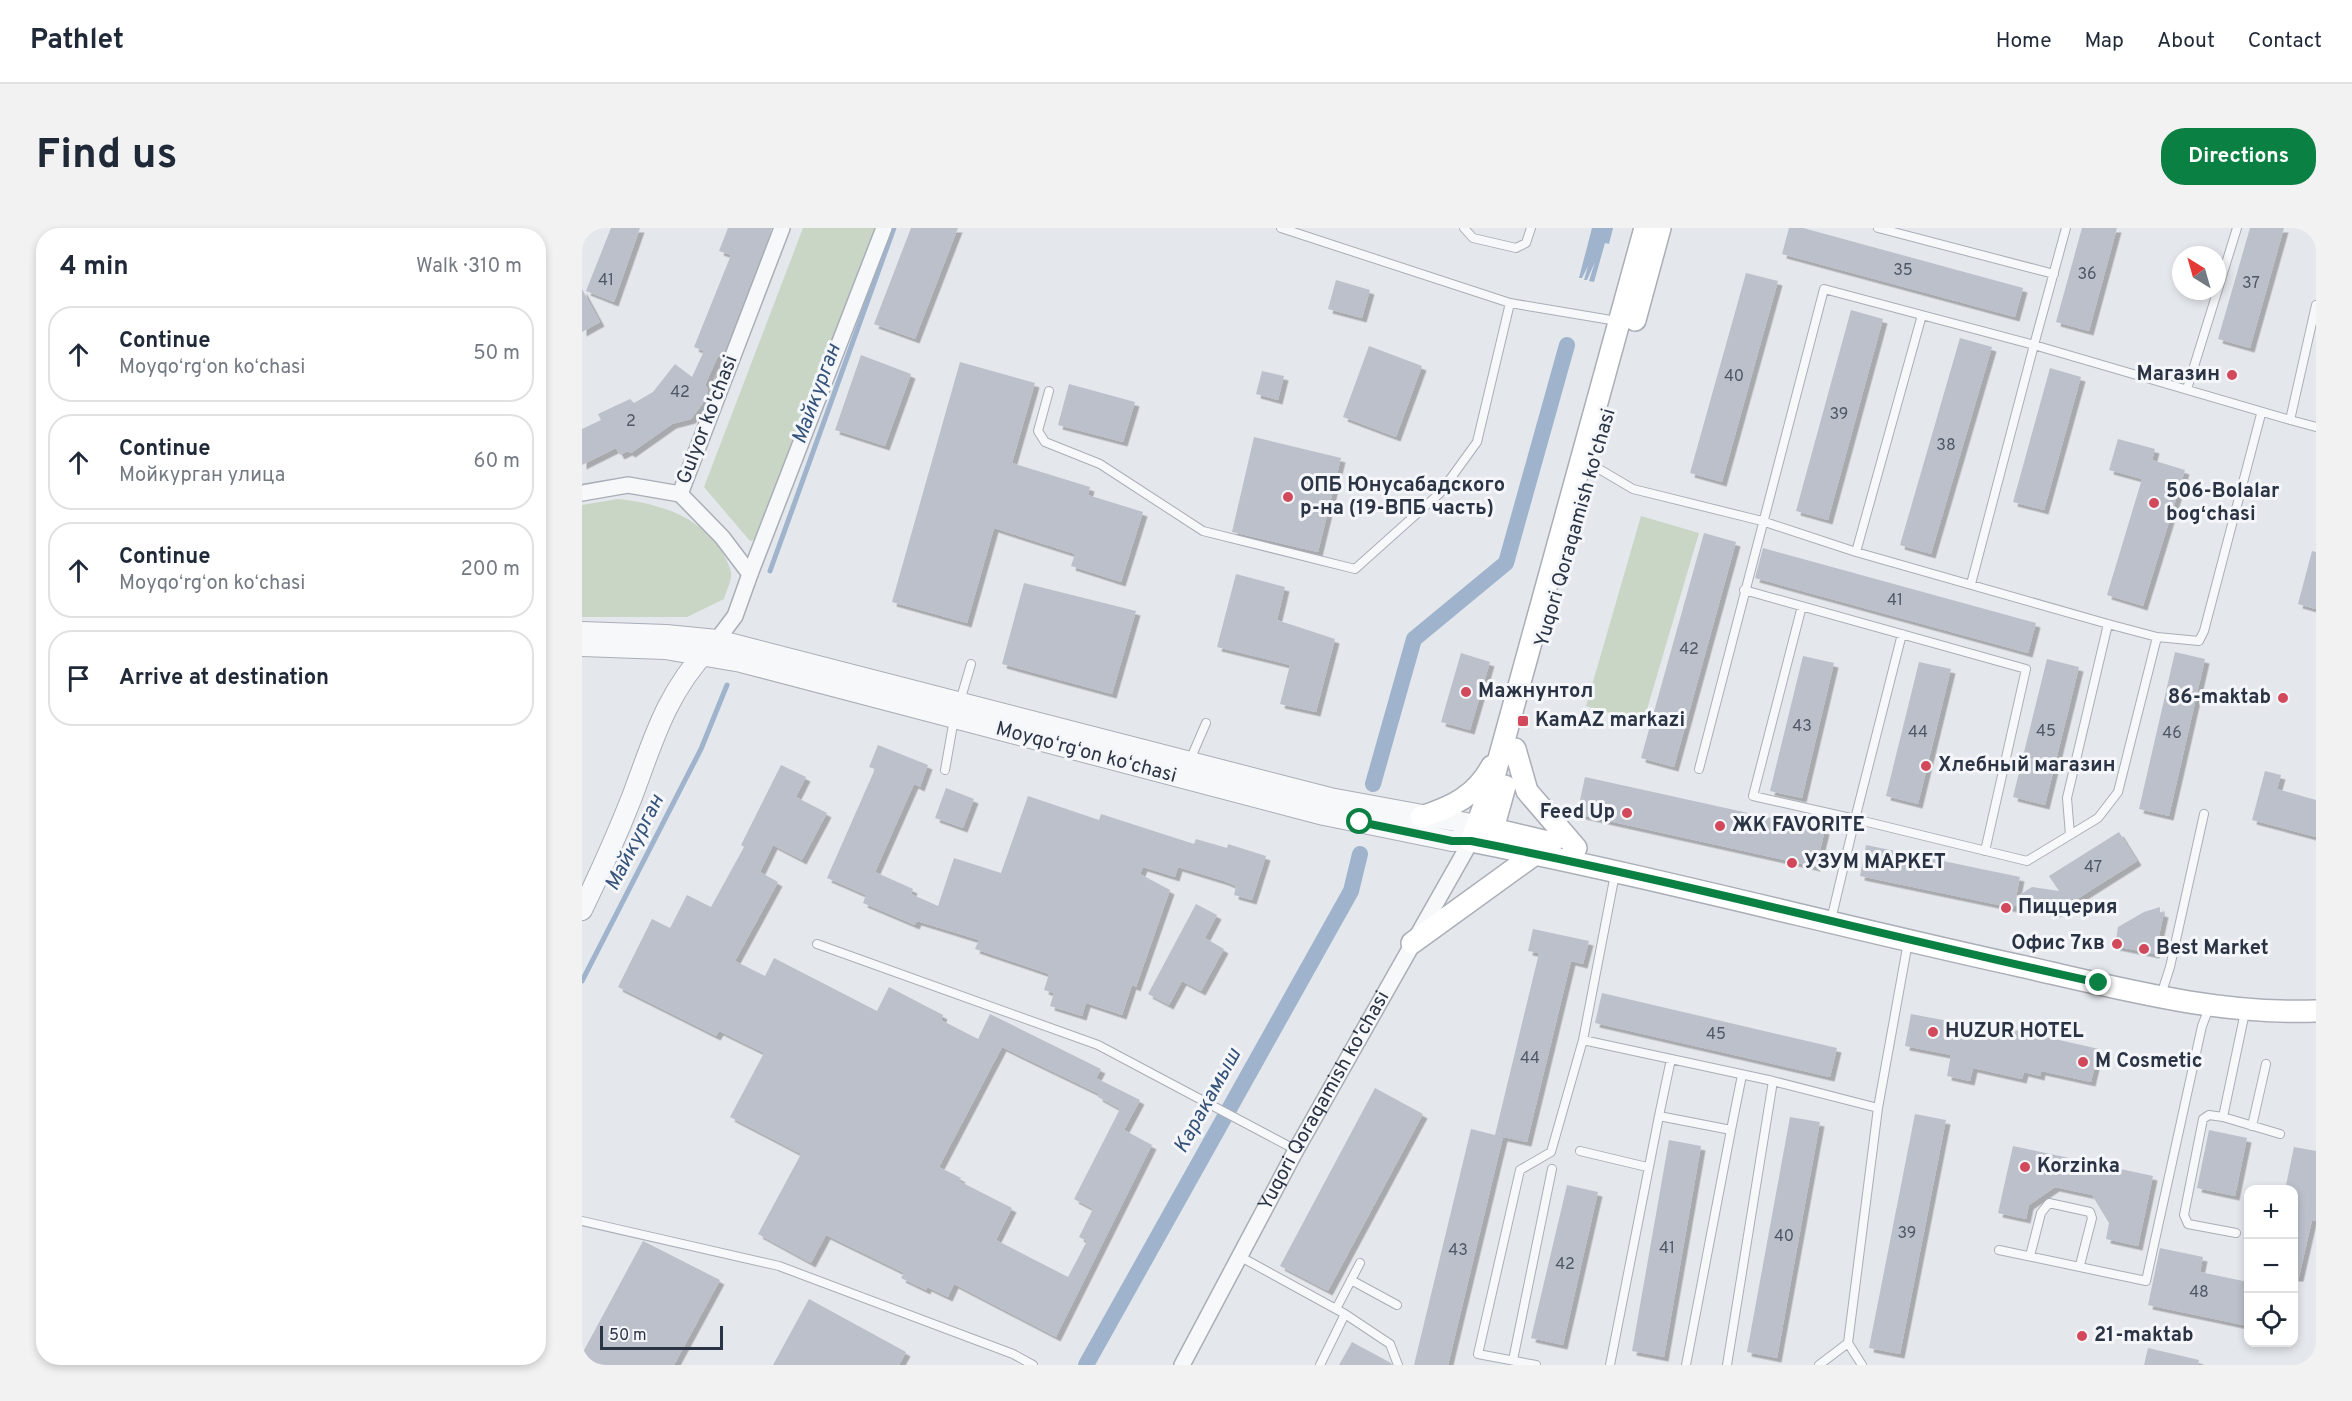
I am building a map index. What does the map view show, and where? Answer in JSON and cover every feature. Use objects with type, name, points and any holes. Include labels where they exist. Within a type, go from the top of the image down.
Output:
[{"type":"main road","name":"Yuqori Qoraqamish ko'chasi","points":[[1480,832],[1509,747],[1626,322],[1645,228]]},
{"type":"main road","name":"Yuqori Qoraqamish ko'chasi","points":[[1626,322],[1660,228]]},
{"type":"main road","points":[[1412,821],[1451,808],[1466,797],[1509,747],[1527,791],[1576,848]]},
{"type":"main road","points":[[1480,832],[1576,848],[1616,870]]},
{"type":"main road","points":[[1480,832],[1535,854],[1616,870],[1909,941],[2160,997],[2245,1010],[2316,1011]]},
{"type":"main road","points":[[1412,943],[1535,854]]},
{"type":"street","name":"Gulyor ko'chasi","points":[[750,574],[722,537],[680,494],[782,228]]},
{"type":"street","points":[[582,910],[610,852],[669,701],[689,668],[710,647],[735,616],[884,228]]},
{"type":"street","points":[[582,493],[628,486],[680,494]]},
{"type":"street","points":[[582,632],[666,635],[710,647]]},
{"type":"street","points":[[582,646],[665,649],[710,647]]},
{"type":"street","name":"Moyqoʻrgʻon koʻchasi","points":[[710,647],[1327,807],[1480,832]]},
{"type":"street","name":"Moyqoʻrgʻon koʻchasi","points":[[957,710],[1190,760],[1327,807]]},
{"type":"street","name":"Yuqori Qoraqamish ko'chasi","points":[[1182,1365],[1296,1150],[1412,943],[1480,832]]},
{"type":"lane","points":[[1281,228],[1510,303],[1626,322]]},
{"type":"lane","points":[[1464,228],[1473,238],[1516,248],[1526,243],[1531,228]]},
{"type":"lane","points":[[1878,228],[2054,274]]},
{"type":"lane","points":[[1971,584],[2066,228]]},
{"type":"lane","points":[[2187,389],[2237,228]]},
{"type":"lane","points":[[1699,769],[1824,289],[2034,345],[2187,389],[2261,414],[2316,427]]},
{"type":"lane","points":[[1049,391],[1038,431],[1045,442],[1100,464],[1203,531],[1354,569],[1374,554],[1440,493],[1477,442],[1510,303]]},
{"type":"lane","points":[[2290,420],[2316,305]]},
{"type":"lane","points":[[1856,552],[1922,315]]},
{"type":"lane","points":[[1587,464],[1633,489],[1762,521],[1856,552],[2108,624],[2157,637],[2199,641],[2204,632],[2261,414]]},
{"type":"lane","points":[[1744,590],[2026,669],[1984,851]]},
{"type":"lane","points":[[1802,606],[1753,796],[2027,861],[2098,818],[2118,792],[2157,637]]},
{"type":"lane","points":[[2070,835],[2067,798],[2108,624]]},
{"type":"lane","points":[[1831,921],[1902,634]]},
{"type":"lane","points":[[945,770],[957,710],[971,664]]},
{"type":"lane","points":[[1190,760],[1206,723]]},
{"type":"lane","points":[[2160,997],[2170,967],[2204,814]]},
{"type":"lane","points":[[1536,1365],[1478,1354],[1520,1170],[1551,1152],[1582,1040],[1616,870]]},
{"type":"lane","points":[[1862,1365],[1848,1343],[1878,1108],[1909,941]]},
{"type":"lane","points":[[817,944],[1098,1045],[1296,1150]]},
{"type":"lane","points":[[1999,1250],[2080,1265],[2146,1281],[2202,1026],[2209,1006]]},
{"type":"lane","points":[[2223,1117],[2245,1010]]},
{"type":"lane","points":[[1582,1040],[1773,1081],[1878,1108]]},
{"type":"lane","points":[[1610,1365],[1647,1167],[1671,1059]]},
{"type":"lane","points":[[2252,1126],[2266,1064]]},
{"type":"lane","points":[[1686,1365],[1742,1075]]},
{"type":"lane","points":[[1727,1365],[1773,1081]]},
{"type":"lane","points":[[2236,1233],[2188,1224],[2184,1215],[2203,1119],[2209,1115],[2223,1117],[2280,1134]]},
{"type":"lane","points":[[1659,1116],[1731,1130]]},
{"type":"lane","points":[[1580,1151],[1647,1167]]},
{"type":"lane","points":[[1513,1360],[1552,1169]]},
{"type":"lane","points":[[2030,1256],[2041,1213],[2049,1203],[2062,1204],[2090,1212],[2092,1218],[2080,1265]]},
{"type":"lane","points":[[582,1221],[779,1266],[1013,1354],[1033,1365]]},
{"type":"lane","points":[[1239,1256],[1345,1314],[1390,1344],[1398,1365]]},
{"type":"lane","points":[[1336,1309],[1360,1263]]},
{"type":"lane","points":[[1351,1280],[1397,1305]]},
{"type":"lane","points":[[1320,1365],[1345,1314]]},
{"type":"lane","points":[[1819,1365],[1848,1343]]},
{"type":"green space","points":[[803,228],[877,228],[761,538],[750,541],[704,487]]},
{"type":"green space","points":[[618,499],[649,504],[678,514],[704,530],[724,555],[730,568],[730,580],[724,599],[687,617],[582,617],[582,505]]},
{"type":"green space","points":[[1641,516],[1699,533],[1643,723],[1586,706]]},
{"type":"water","points":[[1592,228],[1613,228],[1609,244],[1605,243],[1594,282],[1589,281],[1595,262],[1587,280],[1584,280],[1588,266],[1582,278],[1579,278]]},
{"type":"building","points":[[611,228],[640,228],[614,302],[586,291]]},
{"type":"building","points":[[728,228],[772,228],[722,358],[718,356],[705,385],[708,389],[706,399],[691,419],[672,424],[631,453],[628,451],[620,455],[616,448],[582,465],[582,429],[601,420],[598,414],[630,399],[634,403],[653,392],[675,364],[692,377],[704,351],[694,347],[731,255],[719,251]]},
{"type":"building","points":[[911,228],[958,228],[915,339],[874,324]]},
{"type":"building","points":[[1789,228],[1803,228],[2023,288],[2015,317],[1782,254]]},
{"type":"building","points":[[2082,228],[2117,228],[2089,331],[2056,322]]},
{"type":"building","points":[[2250,228],[2284,228],[2250,348],[2218,339]]},
{"type":"building","points":[[1746,273],[1778,281],[1722,482],[1690,473]]},
{"type":"building","points":[[1336,280],[1370,290],[1362,318],[1328,309]]},
{"type":"building","points":[[582,289],[600,322],[582,332]]},
{"type":"building","points":[[1851,310],[1883,319],[1828,520],[1796,511]]},
{"type":"building","points":[[1960,338],[1992,347],[1931,554],[1900,545]]},
{"type":"building","points":[[1369,346],[1422,366],[1396,437],[1343,417]]},
{"type":"building","points":[[861,355],[911,374],[885,446],[835,430]]},
{"type":"building","points":[[960,362],[1035,383],[1012,463],[1090,487],[1088,495],[1143,512],[1121,582],[1071,566],[1075,554],[994,528],[967,623],[892,602]]},
{"type":"building","points":[[2050,368],[2081,377],[2044,510],[2013,502]]},
{"type":"building","points":[[1262,371],[1284,376],[1278,400],[1256,394]]},
{"type":"building","points":[[1069,384],[1135,402],[1123,442],[1058,425]]},
{"type":"building","points":[[1254,437],[1341,458],[1318,552],[1232,532]]},
{"type":"building","points":[[2118,439],[2155,449],[2152,460],[2185,470],[2143,606],[2107,595],[2142,479],[2109,470]]},
{"type":"building","points":[[1704,533],[1736,542],[1674,767],[1641,758]]},
{"type":"building","points":[[1763,548],[2036,623],[2028,653],[1755,578]]},
{"type":"building","points":[[2312,551],[2316,552],[2316,609],[2298,604]]},
{"type":"building","points":[[1236,574],[1285,587],[1277,620],[1335,639],[1316,712],[1280,704],[1290,665],[1217,647]]},
{"type":"building","points":[[1024,583],[1136,611],[1112,694],[1002,664]]},
{"type":"building","points":[[2175,652],[2205,659],[2169,816],[2139,809]]},
{"type":"building","points":[[1461,653],[1490,662],[1470,730],[1441,722]]},
{"type":"building","points":[[1803,656],[1834,663],[1802,798],[1770,791]]},
{"type":"building","points":[[2047,659],[2079,667],[2045,805],[2013,797]]},
{"type":"building","points":[[1919,662],[1951,669],[1918,804],[1886,796]]},
{"type":"building","points":[[878,745],[928,765],[920,787],[914,784],[875,872],[913,889],[911,894],[938,906],[954,858],[1001,873],[1028,796],[1099,820],[1101,814],[1194,844],[1196,839],[1227,848],[1228,844],[1266,856],[1252,900],[1234,895],[1236,886],[1178,867],[1175,877],[1143,867],[1140,874],[1170,890],[1136,987],[1132,985],[1122,1015],[1086,1003],[1082,1016],[1050,1006],[1054,993],[1044,990],[1049,974],[975,949],[979,940],[917,921],[915,925],[863,903],[866,895],[827,878],[875,769],[869,767]]},
{"type":"building","points":[[781,765],[806,777],[796,797],[827,813],[802,860],[773,845],[760,872],[778,882],[735,961],[765,976],[774,958],[877,1011],[889,987],[943,1015],[941,1020],[978,1039],[990,1014],[1101,1069],[1096,1078],[1140,1100],[1124,1130],[1152,1145],[1056,1337],[954,1284],[948,1297],[927,1287],[926,1290],[901,1278],[904,1273],[826,1235],[811,1263],[758,1234],[801,1154],[730,1117],[764,1053],[719,1031],[716,1036],[618,987],[652,919],[670,928],[687,895],[711,907],[744,847],[741,845]],"holes":[[[1002,1047],[1099,1094],[1098,1097],[1120,1109],[1074,1199],[1093,1209],[1079,1237],[1087,1241],[1068,1277],[996,1240],[1012,1208],[959,1181],[961,1178],[939,1167]]]},
{"type":"building","points":[[2265,771],[2281,775],[2277,789],[2316,800],[2316,837],[2252,820]]},
{"type":"building","name":"ЖК FAVORITE","points":[[1585,777],[1825,830],[1816,867],[1577,814]]},
{"type":"building","points":[[946,788],[974,799],[963,828],[935,818]]},
{"type":"building","points":[[2119,832],[2137,861],[2055,913],[2014,905],[2013,908],[1860,876],[1866,845],[2020,877],[2016,897],[2032,887],[2059,891],[2049,876]]},
{"type":"building","points":[[1196,904],[1217,915],[1205,938],[1224,949],[1201,991],[1182,981],[1169,1005],[1148,994]]},
{"type":"building","points":[[2160,907],[2160,912],[2164,913],[2155,954],[2115,946],[2118,927],[2144,912]]},
{"type":"building","points":[[1533,929],[1589,941],[1583,964],[1571,961],[1527,1142],[1503,1137],[1448,1365],[1414,1365],[1471,1129],[1495,1135],[1539,953],[1528,951]]},
{"type":"building","points":[[1602,993],[1837,1048],[1830,1077],[1595,1023]]},
{"type":"building","points":[[1911,1014],[1996,1030],[1997,1026],[2099,1049],[2091,1082],[2041,1071],[2040,1076],[2024,1072],[2022,1079],[1973,1068],[1970,1081],[1947,1076],[1951,1055],[1905,1046]]},
{"type":"building","points":[[1375,1088],[1423,1114],[1328,1291],[1280,1266]]},
{"type":"building","points":[[1915,1114],[1946,1120],[1900,1354],[1869,1348]]},
{"type":"building","points":[[1790,1117],[1820,1122],[1777,1358],[1747,1352]]},
{"type":"building","points":[[2209,1130],[2247,1138],[2235,1196],[2197,1188]]},
{"type":"building","points":[[1669,1140],[1701,1146],[1664,1357],[1632,1351]]},
{"type":"building","points":[[2013,1146],[2153,1176],[2138,1246],[2106,1239],[2109,1223],[2092,1195],[2055,1187],[2029,1205],[2026,1219],[1998,1213]]},
{"type":"building","points":[[2294,1147],[2316,1151],[2316,1221],[2312,1220],[2299,1277],[2298,1185],[2286,1185]]},
{"type":"building","points":[[1567,1185],[1598,1192],[1563,1345],[1531,1338]]},
{"type":"building","points":[[643,1241],[720,1280],[674,1365],[582,1365],[582,1354]]},
{"type":"building","points":[[2160,1248],[2203,1257],[2200,1272],[2244,1281],[2244,1325],[2148,1305]]},
{"type":"building","points":[[809,1299],[906,1352],[899,1365],[773,1365]]},
{"type":"building","points":[[1352,1342],[1391,1363],[1392,1365],[1339,1365]]},
{"type":"building","points":[[2148,1348],[2199,1360],[2198,1365],[2144,1365]]},
{"type":"waterway","name":"Майкурган","points":[[770,571],[894,228]]},
{"type":"waterway","name":"Каракамыш","points":[[1373,784],[1414,639],[1506,563],[1567,345]]},
{"type":"waterway","name":"Майкурган","points":[[582,981],[701,749],[727,685]]},
{"type":"waterway","name":"Каракамыш","points":[[1086,1365],[1351,891],[1360,854]]},
{"type":"place","name":"Магазин","points":[[2232,375]]},
{"type":"place","name":"ОПБ Юнусабадского р-на (19-ВПБ часть)","points":[[1288,497]]},
{"type":"place","name":"506-Bolalar bogʻchasi","points":[[2154,503]]},
{"type":"place","name":"Мажнунтол","points":[[1466,692]]},
{"type":"place","name":"86-maktab","points":[[2283,698]]},
{"type":"place","name":"KamAZ markazi","points":[[1523,721]]},
{"type":"place","name":"Хлебный магазин","points":[[1926,766]]},
{"type":"place","name":"Feed Up","points":[[1627,813]]},
{"type":"place","name":"ЖК FAVORITE","points":[[1720,826]]},
{"type":"place","name":"УЗУМ МАРКЕТ","points":[[1792,863]]},
{"type":"place","name":"Пиццерия","points":[[2006,908]]},
{"type":"place","name":"Офис 7кв","points":[[2117,944]]},
{"type":"place","name":"Best Market","points":[[2144,949]]},
{"type":"place","name":"HUZUR HOTEL","points":[[1933,1032]]},
{"type":"place","name":"M Cosmetic","points":[[2083,1062]]},
{"type":"place","name":"Korzinka","points":[[2025,1167]]},
{"type":"place","name":"21-maktab","points":[[2082,1336]]},
{"type":"route","points":[[1360,822],[1616,870],[1909,941],[2099,983]]}]
